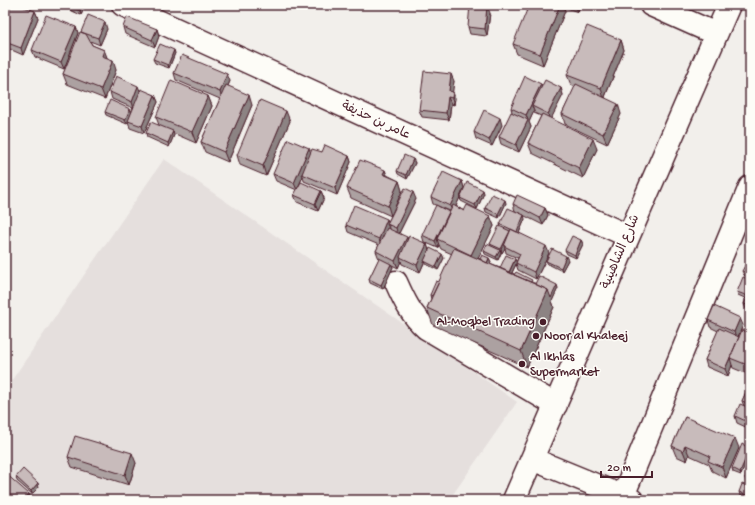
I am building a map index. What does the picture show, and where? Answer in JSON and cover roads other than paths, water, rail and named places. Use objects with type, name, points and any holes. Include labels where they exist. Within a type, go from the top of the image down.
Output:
[{"type":"street","name":"عامر بن حذيفة","points":[[124,5],[628,236]]},
{"type":"street","points":[[652,5],[716,34]]},
{"type":"street","name":"شارع الشاهينية","points":[[514,500],[729,5]]},
{"type":"street","points":[[532,459],[627,498],[750,186]]},
{"type":"street","points":[[396,282],[406,305],[418,321],[426,328],[556,405]]},
{"type":"place","name":"Al-Moqbel Trading","points":[[543,322]]},
{"type":"place","name":"Noor al Khaleej","points":[[536,336]]},
{"type":"place","name":"Al Ikhlas Supermarket","points":[[522,364]]}]
